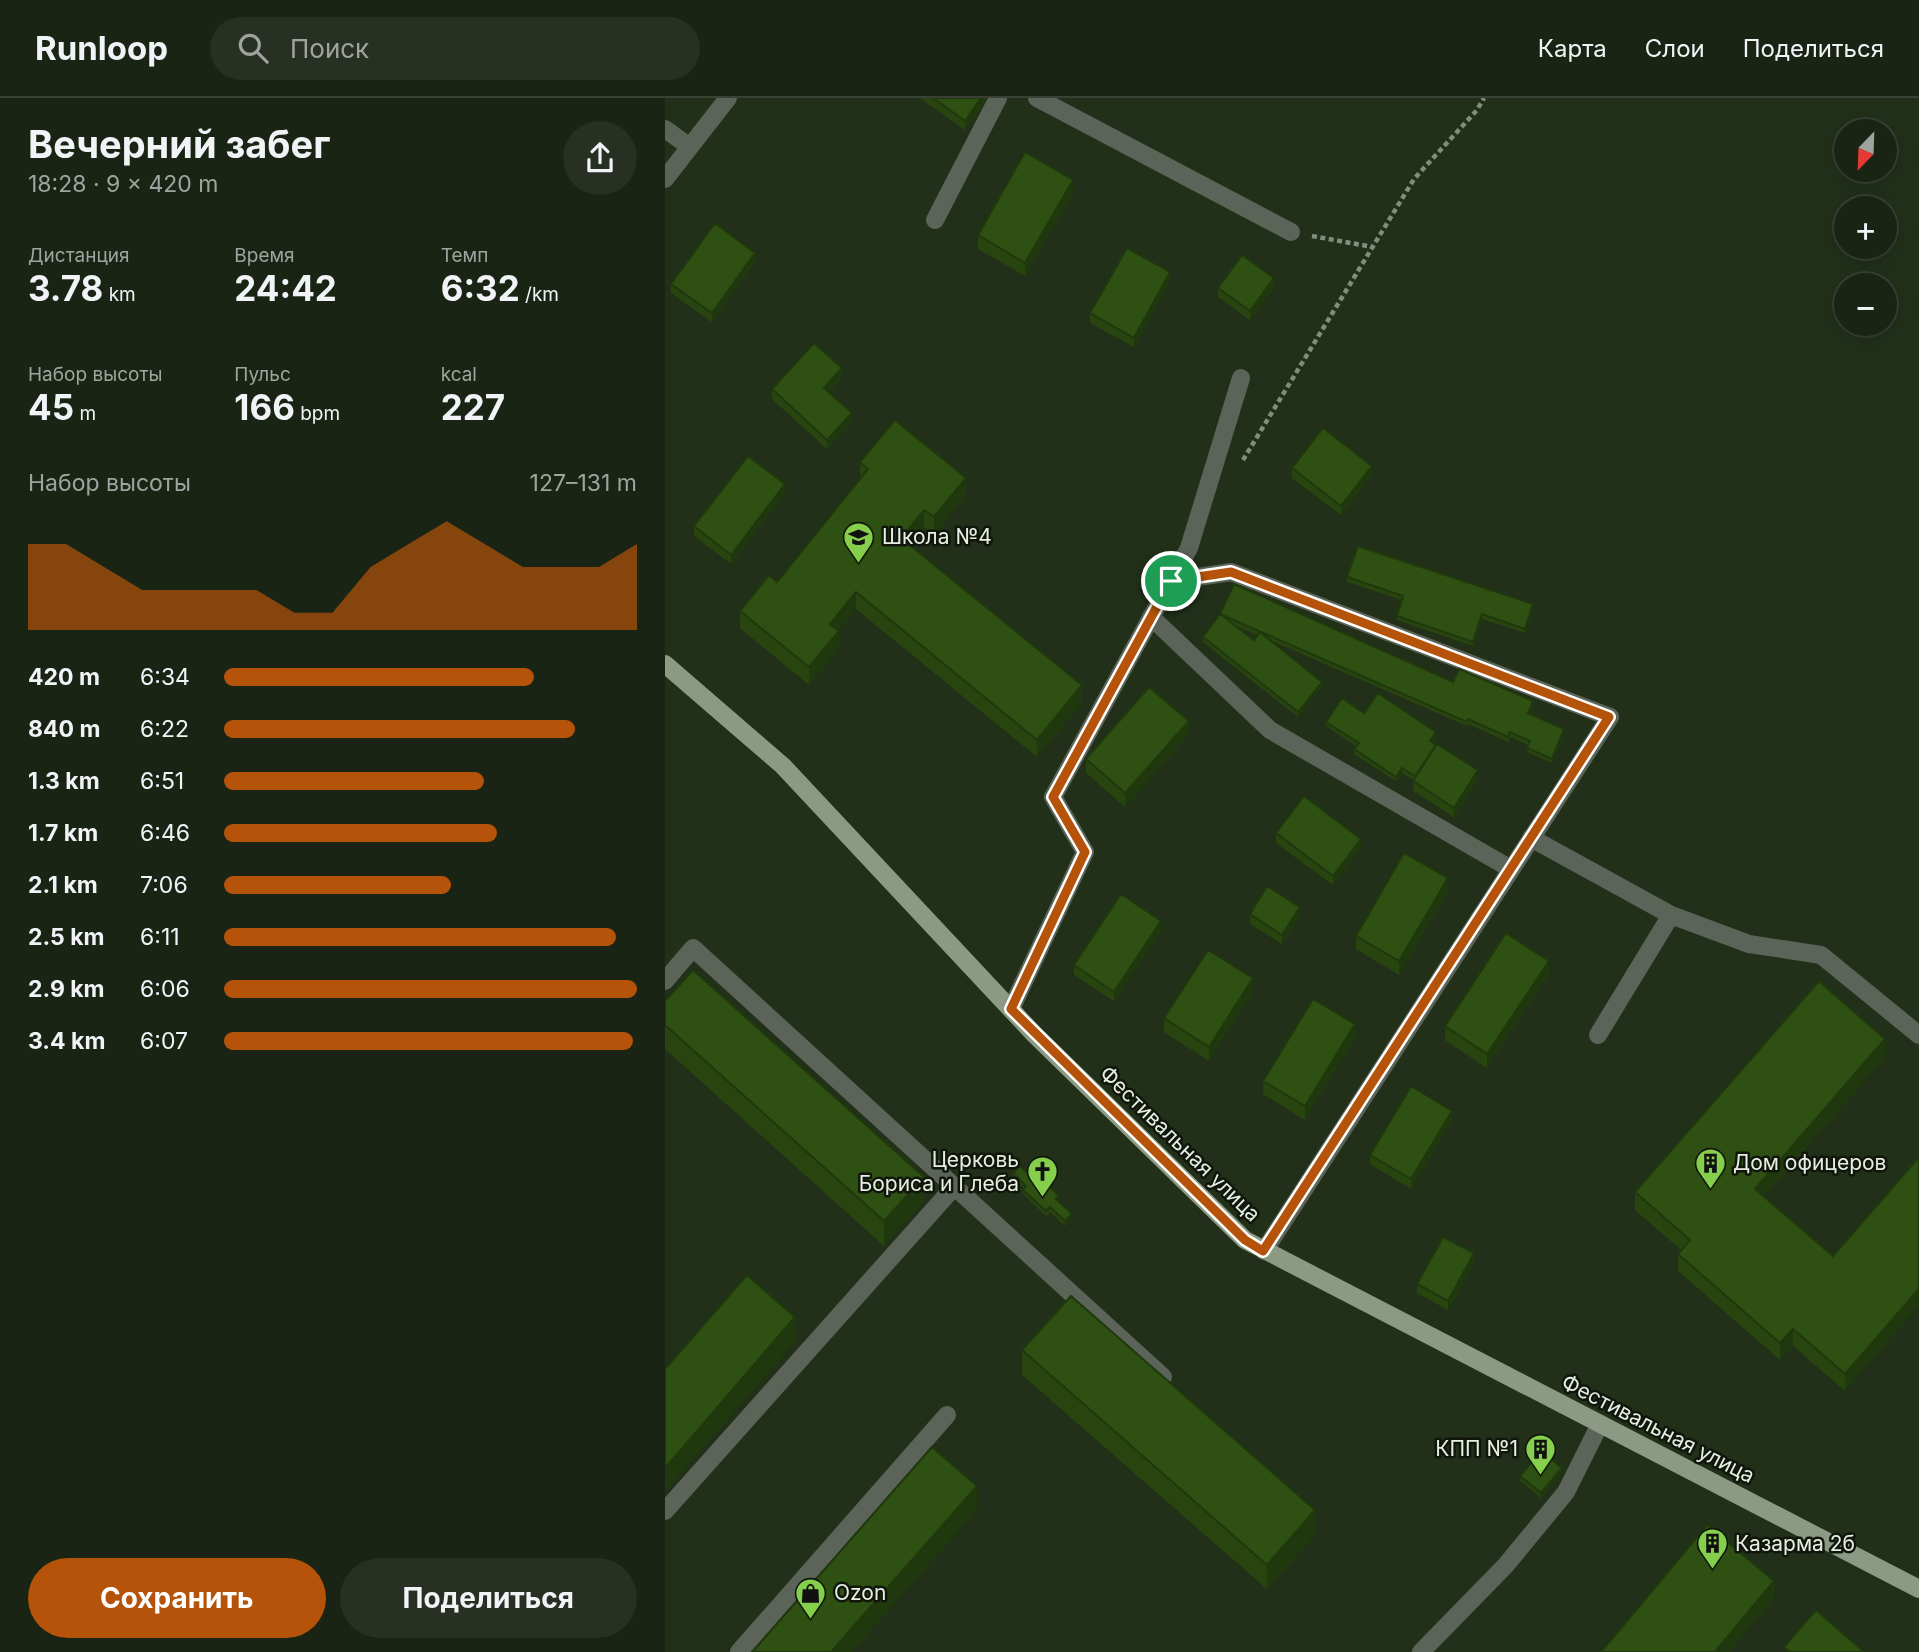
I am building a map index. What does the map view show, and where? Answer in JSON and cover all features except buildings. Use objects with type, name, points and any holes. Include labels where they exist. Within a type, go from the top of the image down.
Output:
[{"type":"main road","name":"Фестивальная улица","points":[[665,664],[783,766],[1011,1009],[1245,1240],[1919,1589]]},
{"type":"street","points":[[665,179],[728,98]]},
{"type":"street","points":[[935,220],[998,98]]},
{"type":"street","points":[[1037,98],[1291,232]]},
{"type":"street","points":[[665,129],[690,146]]},
{"type":"street","points":[[1011,1009],[1085,852],[1053,797],[1189,548],[1241,378]]},
{"type":"street","points":[[1171,581],[1231,572],[1609,717],[1263,1251]]},
{"type":"street","points":[[1151,617],[1270,730],[1511,869]]},
{"type":"street","points":[[1531,838],[1671,915],[1749,944],[1821,955],[1919,1035]]},
{"type":"street","points":[[1598,1035],[1671,915]]},
{"type":"street","points":[[665,981],[693,948],[1179,1392]]},
{"type":"street","points":[[665,1511],[954,1187]]},
{"type":"street","points":[[739,1652],[947,1415]]},
{"type":"street","points":[[1421,1652],[1506,1565],[1566,1492],[1599,1424]]},
{"type":"path","points":[[1239,467],[1414,179],[1485,98]]},
{"type":"path","points":[[1291,232],[1373,247]]},
{"type":"place","name":"Школа №4","points":[[859,564]]},
{"type":"place","name":"Дом офицеров","points":[[1710,1190]]},
{"type":"place","name":"Церковь Бориса и Глеба","points":[[1042,1199]]},
{"type":"place","name":"КПП №1","points":[[1541,1476]]},
{"type":"place","name":"Казарма 2б","points":[[1712,1571]]},
{"type":"place","name":"Ozon","points":[[811,1620]]},
{"type":"route","points":[[1231,572],[1609,717],[1263,1251],[1245,1240],[1011,1009],[1085,852],[1053,797],[1171,581],[1231,572]]}]
